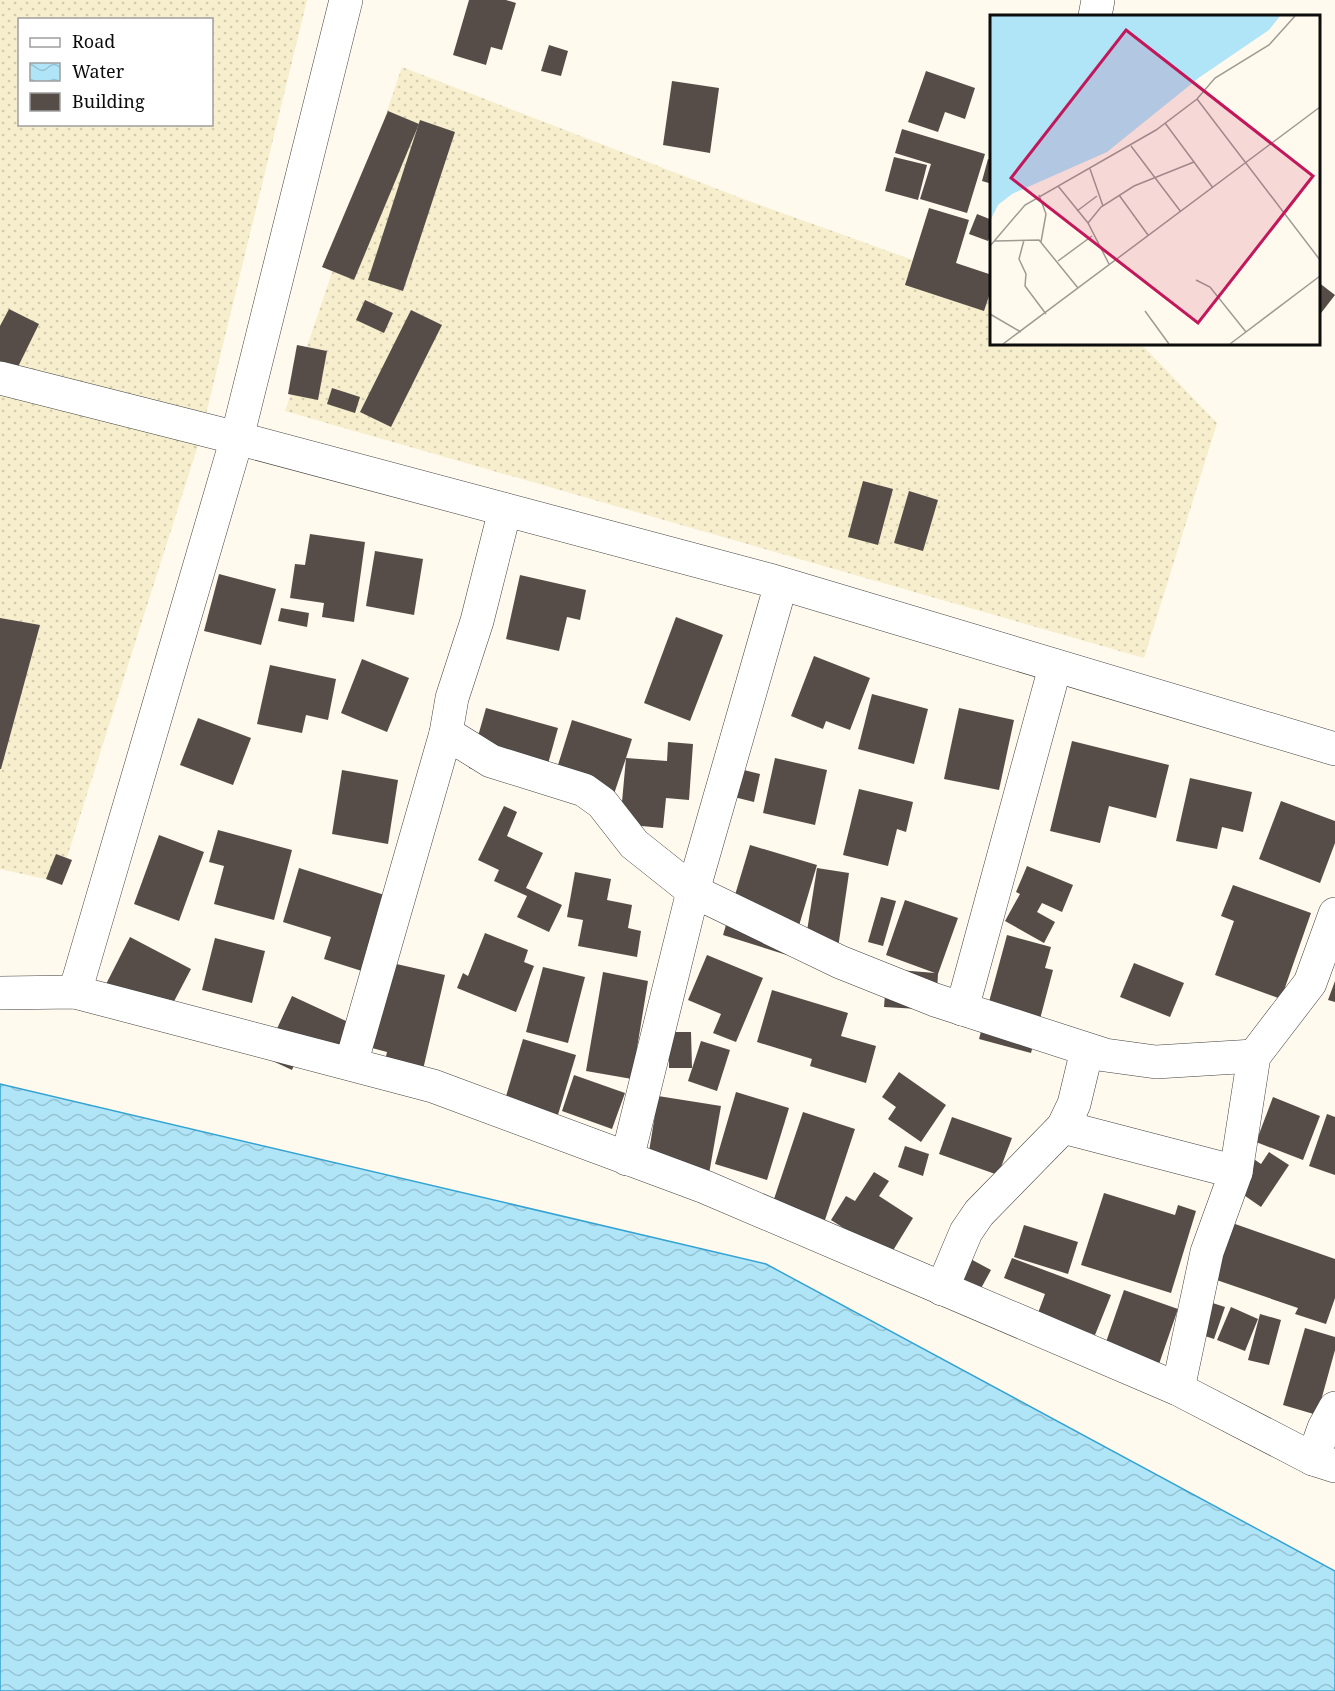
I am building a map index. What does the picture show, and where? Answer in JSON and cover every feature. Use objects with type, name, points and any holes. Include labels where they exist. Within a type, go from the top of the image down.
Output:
[{"type":"street","points":[[75,992],[237,438],[346,0]]},
{"type":"street","points":[[1095,15],[1098,0]]},
{"type":"street","points":[[0,378],[237,438],[781,584],[1335,749]]},
{"type":"street","points":[[351,1064],[446,733],[452,698],[477,621],[505,510]]},
{"type":"street","points":[[627,1159],[693,891],[781,584]]},
{"type":"street","points":[[962,1009],[1055,667]]},
{"type":"street","points":[[446,733],[491,761],[584,790],[602,803],[634,844],[693,891],[840,962],[962,1009],[1105,1055],[1156,1062],[1198,1062],[1254,1056]]},
{"type":"street","points":[[1178,1389],[1207,1252],[1236,1172],[1254,1056],[1322,986],[1335,914]]},
{"type":"street","points":[[0,993],[75,992],[433,1086],[705,1187],[1178,1389],[1324,1462],[1324,1428],[1335,1408]]},
{"type":"street","points":[[942,1289],[966,1232],[979,1212],[1063,1127],[1074,1104],[1087,1050]]},
{"type":"street","points":[[1063,1127],[1236,1172]]},
{"type":"shaded area","points":[[0,0],[307,0],[206,414],[0,361]]},
{"type":"shaded area","points":[[402,67],[746,200],[990,288],[990,345],[1142,345],[1217,423],[1144,658],[285,411]]},
{"type":"shaded area","points":[[0,379],[200,439],[59,882],[0,869]]},
{"type":"water","points":[[0,1084],[766,1264],[1335,1571],[1335,1691],[0,1691]]},
{"type":"building","points":[[469,0],[506,0],[516,3],[502,50],[491,47],[486,65],[453,55]]},
{"type":"building","points":[[549,45],[568,51],[561,76],[541,71]]},
{"type":"building","points":[[926,71],[975,88],[965,119],[945,112],[938,132],[908,122]]},
{"type":"building","points":[[672,81],[719,88],[710,153],[663,145]]},
{"type":"building","points":[[388,111],[419,124],[354,280],[322,267]]},
{"type":"building","points":[[420,120],[455,132],[403,291],[368,280]]},
{"type":"building","points":[[902,129],[985,154],[967,213],[920,199],[931,164],[895,153]]},
{"type":"building","points":[[894,157],[927,165],[918,200],[885,191]]},
{"type":"building","points":[[988,159],[990,160],[990,183],[982,181]]},
{"type":"building","points":[[929,208],[969,220],[956,263],[990,274],[990,293],[984,311],[905,285]]},
{"type":"building","points":[[977,214],[990,219],[988,241],[969,234]]},
{"type":"building","points":[[1320,284],[1335,295],[1320,314]]},
{"type":"building","points":[[365,300],[393,313],[384,333],[356,320]]},
{"type":"building","points":[[9,309],[39,324],[14,375],[0,368],[0,326]]},
{"type":"building","points":[[411,310],[442,325],[391,427],[360,412]]},
{"type":"building","points":[[297,345],[327,351],[318,400],[288,394]]},
{"type":"building","points":[[332,388],[360,397],[355,413],[327,404]]},
{"type":"building","points":[[863,481],[893,489],[878,545],[848,537]]},
{"type":"building","points":[[909,491],[938,500],[923,551],[894,543]]},
{"type":"building","points":[[310,534],[365,542],[354,622],[322,617],[324,603],[290,598],[295,564],[305,565]]},
{"type":"building","points":[[375,551],[423,559],[414,615],[366,606]]},
{"type":"building","points":[[219,574],[276,589],[261,645],[204,631]]},
{"type":"building","points":[[520,575],[586,590],[580,620],[567,617],[559,651],[506,639]]},
{"type":"building","points":[[281,608],[309,613],[307,627],[278,621]]},
{"type":"building","points":[[676,617],[723,635],[690,721],[644,703]]},
{"type":"building","points":[[0,618],[40,625],[1,769],[0,769]]},
{"type":"building","points":[[814,656],[870,678],[850,730],[826,721],[823,729],[791,716]]},
{"type":"building","points":[[362,659],[409,678],[387,732],[341,713]]},
{"type":"building","points":[[270,665],[336,679],[328,720],[306,715],[302,733],[257,724]]},
{"type":"building","points":[[872,694],[928,709],[914,764],[858,749]]},
{"type":"building","points":[[486,708],[558,728],[541,789],[469,768]]},
{"type":"building","points":[[959,708],[1014,720],[999,790],[944,779]]},
{"type":"building","points":[[198,718],[251,738],[233,785],[180,765]]},
{"type":"building","points":[[572,720],[632,739],[612,800],[553,781]]},
{"type":"building","points":[[1072,741],[1169,765],[1156,818],[1109,806],[1100,843],[1050,831]]},
{"type":"building","points":[[668,742],[693,744],[689,800],[666,798],[663,828],[620,824],[626,758],[667,761]]},
{"type":"building","points":[[775,758],[827,770],[815,825],[763,813]]},
{"type":"building","points":[[740,769],[760,774],[754,802],[734,797]]},
{"type":"building","points":[[342,770],[398,780],[388,844],[332,834]]},
{"type":"building","points":[[1190,778],[1252,792],[1243,832],[1222,827],[1217,849],[1176,841]]},
{"type":"building","points":[[859,789],[913,802],[906,832],[897,829],[888,866],[843,855]]},
{"type":"building","points":[[1281,801],[1335,821],[1335,843],[1320,883],[1259,859]]},
{"type":"building","points":[[504,806],[517,812],[507,836],[543,853],[526,888],[562,905],[549,932],[517,917],[527,896],[494,881],[499,870],[478,860]]},
{"type":"building","points":[[218,830],[292,850],[274,920],[214,904],[224,866],[209,862]]},
{"type":"building","points":[[159,835],[204,852],[179,921],[134,904]]},
{"type":"building","points":[[750,845],[817,865],[790,956],[723,935]]},
{"type":"building","points":[[56,854],[72,860],[62,885],[46,879]]},
{"type":"building","points":[[1027,866],[1073,885],[1062,912],[1042,903],[1037,912],[1055,922],[1044,943],[1005,921],[1020,894],[1016,892]]},
{"type":"building","points":[[299,868],[394,898],[365,972],[324,959],[331,937],[283,922]]},
{"type":"building","points":[[817,868],[849,873],[837,955],[804,950]]},
{"type":"building","points":[[575,872],[611,879],[607,900],[632,905],[628,928],[641,931],[637,957],[578,946],[583,920],[567,917]]},
{"type":"building","points":[[1233,885],[1311,913],[1281,999],[1215,975],[1234,921],[1221,916]]},
{"type":"building","points":[[881,897],[896,901],[883,946],[868,942]]},
{"type":"building","points":[[905,900],[958,918],[938,974],[936,1010],[884,1007],[887,969],[935,973],[886,955]]},
{"type":"building","points":[[485,933],[528,950],[524,962],[534,966],[516,1012],[457,988],[463,973],[468,976]]},
{"type":"building","points":[[1007,935],[1051,947],[1045,968],[1053,970],[1031,1053],[979,1039]]},
{"type":"building","points":[[130,937],[191,969],[160,1028],[100,996]]},
{"type":"building","points":[[215,938],[265,951],[252,1003],[202,990]]},
{"type":"building","points":[[707,955],[763,978],[736,1042],[713,1033],[721,1014],[688,1000]]},
{"type":"building","points":[[392,963],[445,975],[422,1074],[384,1065],[387,1052],[372,1048]]},
{"type":"building","points":[[1134,963],[1184,983],[1170,1017],[1120,997]]},
{"type":"building","points":[[543,967],[585,977],[568,1043],[526,1032]]},
{"type":"building","points":[[603,972],[648,981],[632,1079],[586,1071]]},
{"type":"building","points":[[1335,981],[1335,1002],[1328,1000]]},
{"type":"building","points":[[772,990],[848,1013],[841,1036],[876,1046],[866,1083],[810,1066],[812,1059],[757,1042]]},
{"type":"building","points":[[292,996],[359,1027],[343,1061],[303,1043],[292,1070],[264,1057]]},
{"type":"building","points":[[669,1032],[691,1032],[692,1068],[669,1068]]},
{"type":"building","points":[[523,1039],[576,1055],[557,1118],[504,1103]]},
{"type":"building","points":[[701,1041],[730,1050],[717,1091],[688,1081]]},
{"type":"building","points":[[899,1072],[946,1105],[921,1142],[888,1119],[896,1107],[882,1097]]},
{"type":"building","points":[[574,1075],[625,1093],[612,1129],[562,1111]]},
{"type":"building","points":[[736,1092],[789,1108],[767,1180],[715,1164]]},
{"type":"building","points":[[658,1096],[721,1106],[709,1174],[647,1164]]},
{"type":"building","points":[[1273,1097],[1320,1116],[1303,1160],[1256,1142]]},
{"type":"building","points":[[803,1112],[855,1129],[822,1229],[770,1211]]},
{"type":"building","points":[[1327,1114],[1335,1117],[1335,1175],[1309,1166]]},
{"type":"building","points":[[952,1117],[1012,1138],[998,1175],[939,1154]]},
{"type":"building","points":[[905,1146],[929,1154],[923,1176],[898,1167]]},
{"type":"building","points":[[1269,1152],[1289,1165],[1261,1207],[1228,1184],[1248,1155],[1261,1164]]},
{"type":"building","points":[[874,1172],[889,1181],[879,1196],[913,1218],[889,1257],[831,1220],[846,1196],[855,1201]]},
{"type":"building","points":[[1104,1193],[1175,1215],[1178,1205],[1196,1211],[1171,1293],[1081,1265]]},
{"type":"building","points":[[1221,1219],[1335,1259],[1335,1298],[1326,1324],[1295,1314],[1298,1308],[1202,1275]]},
{"type":"building","points":[[1024,1225],[1078,1242],[1068,1274],[1014,1257]]},
{"type":"building","points":[[965,1256],[991,1270],[979,1292],[953,1278]]},
{"type":"building","points":[[1012,1258],[1111,1295],[1095,1335],[1038,1313],[1045,1294],[1004,1278]]},
{"type":"building","points":[[1124,1290],[1178,1309],[1159,1364],[1105,1345]]},
{"type":"building","points":[[1197,1298],[1225,1307],[1214,1339],[1187,1330]]},
{"type":"building","points":[[1231,1307],[1258,1319],[1245,1351],[1217,1340]]},
{"type":"building","points":[[1260,1314],[1281,1320],[1269,1365],[1248,1360]]},
{"type":"building","points":[[1305,1328],[1335,1337],[1335,1350],[1317,1415],[1283,1405]]}]
